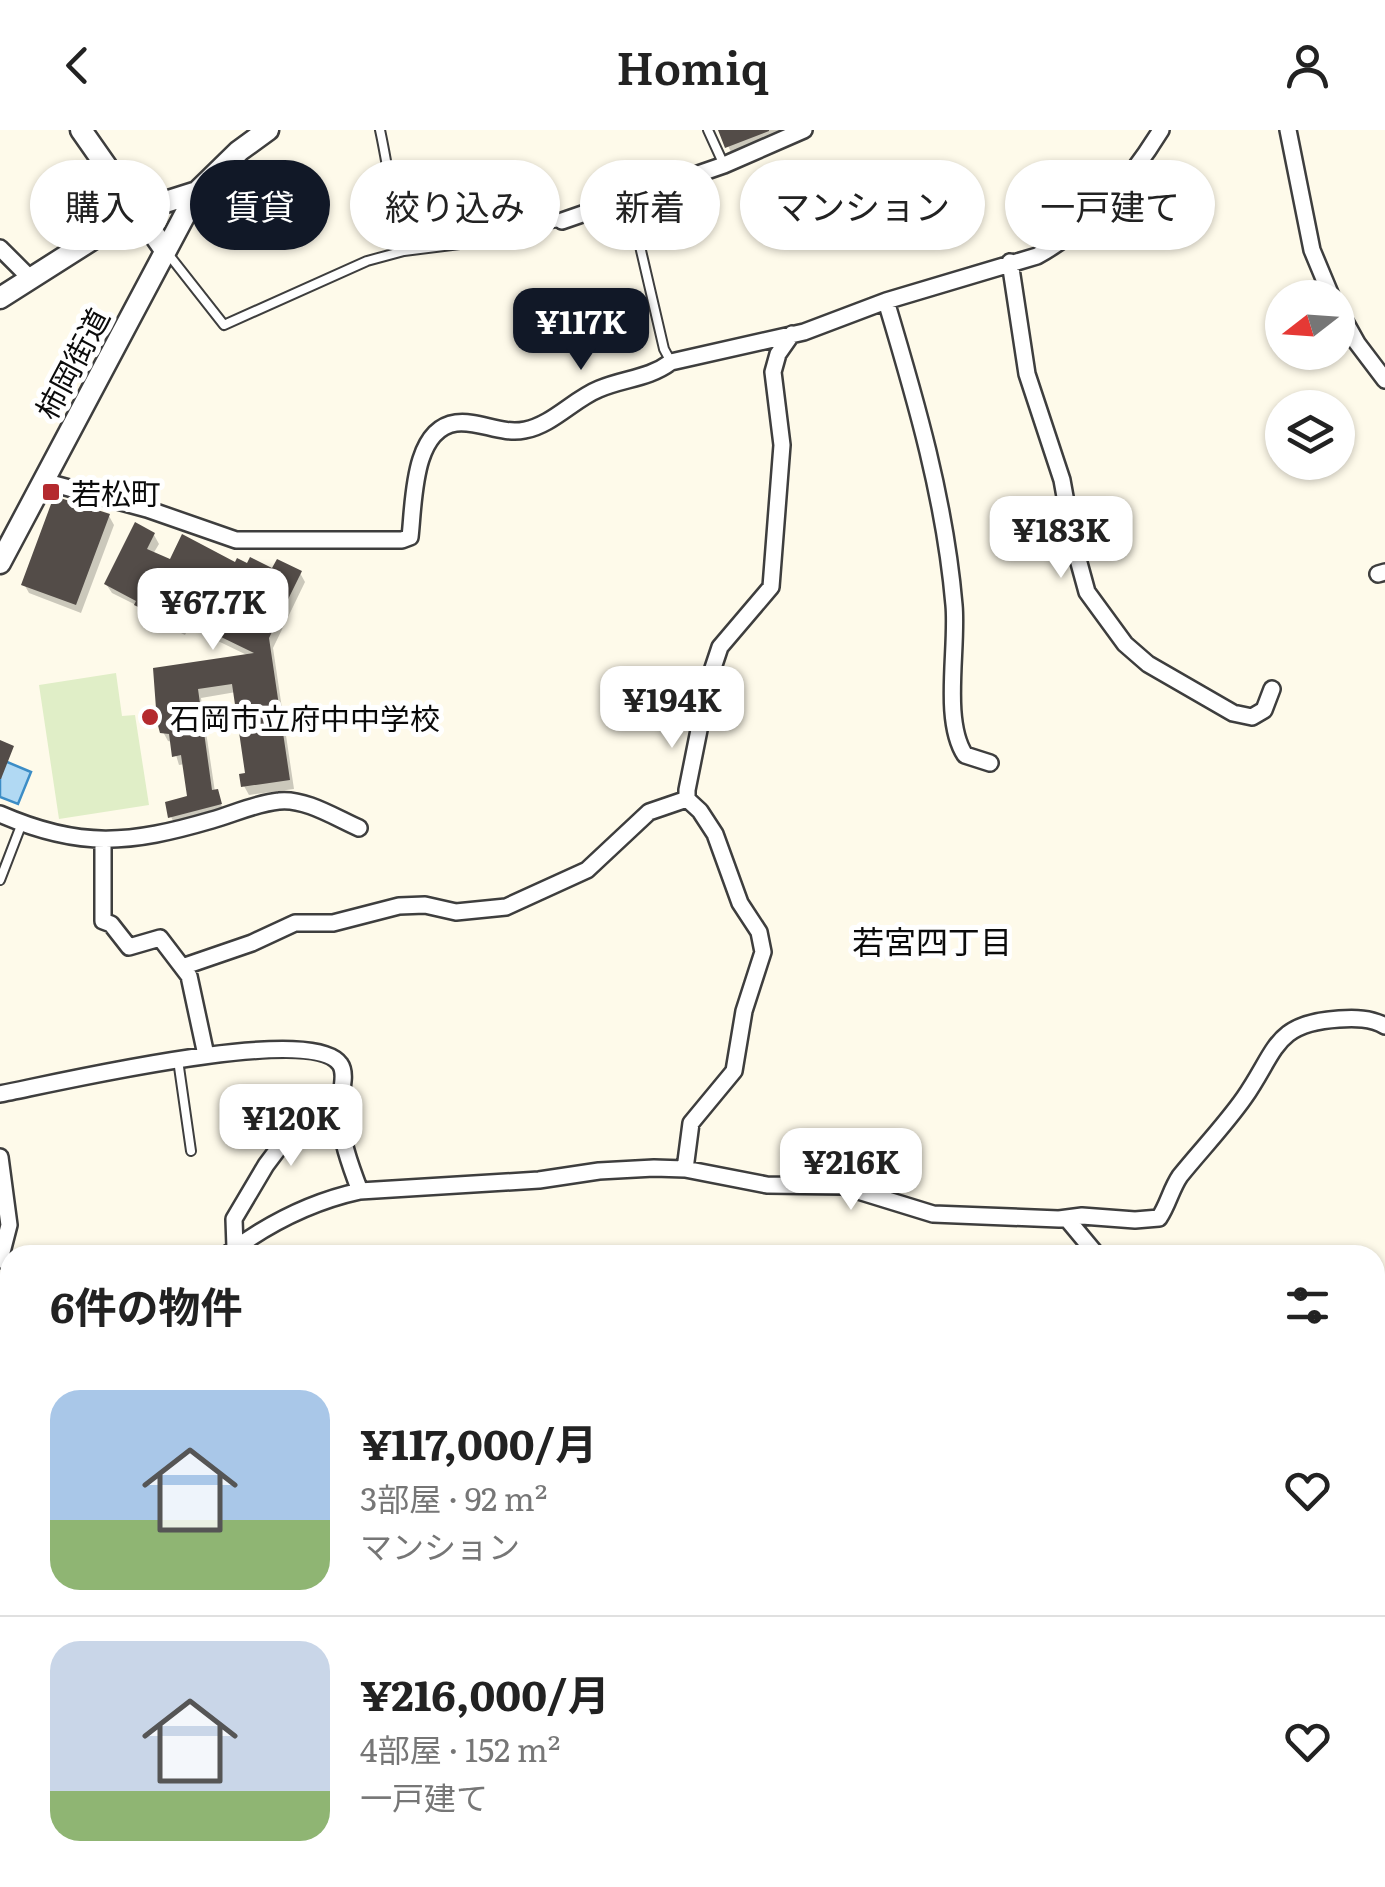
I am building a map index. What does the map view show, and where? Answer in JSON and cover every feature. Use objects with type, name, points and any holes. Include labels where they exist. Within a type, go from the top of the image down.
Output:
[{"type":"street","points":[[81,130],[102,160]]},
{"type":"street","points":[[230,160],[268,130]]},
{"type":"street","points":[[720,166],[804,130]]},
{"type":"street","points":[[44,481],[147,509],[236,540],[393,542],[410,537],[418,462],[440,429],[457,423],[500,431],[536,427],[601,388],[654,375],[671,362],[792,334],[886,300],[1037,256],[1060,244],[1093,217],[1126,182],[1160,130]]},
{"type":"street","points":[[1288,130],[1312,250],[1324,280]]},
{"type":"street","name":"柿岡街道","points":[[170,239],[190,204]]},
{"type":"street","points":[[562,222],[580,216]]},
{"type":"street","points":[[0,248],[30,278]]},
{"type":"street","points":[[0,298],[74,250]]},
{"type":"street","name":"柿岡街道","points":[[0,563],[164,250]]},
{"type":"street","points":[[1010,262],[1027,374],[1062,480],[1073,541],[1088,592],[1125,644],[1148,664],[1232,713],[1252,717],[1264,710],[1272,689]]},
{"type":"street","points":[[886,300],[931,454],[946,528],[955,609],[954,733],[965,755],[990,763]]},
{"type":"street","points":[[688,799],[720,647],[771,587],[782,444],[774,372],[778,354],[792,334]]},
{"type":"street","points":[[1355,339],[1385,380]]},
{"type":"street","points":[[185,966],[252,944],[296,923],[333,923],[399,906],[425,905],[456,912],[506,907],[586,870],[649,812],[688,799]]},
{"type":"street","points":[[685,1169],[692,1124],[734,1071],[744,1011],[764,952],[759,932],[740,903],[715,834],[688,799]]},
{"type":"street","points":[[0,814],[65,836],[133,840],[280,800],[309,806],[360,828]]},
{"type":"street","points":[[103,841],[103,921],[129,946],[160,938],[185,966],[206,1055]]},
{"type":"street","points":[[241,1245],[267,1226],[314,1203],[360,1191],[539,1180],[626,1168],[685,1169],[767,1185],[842,1186],[934,1214],[1159,1218],[1176,1181],[1244,1098],[1274,1047],[1290,1032],[1302,1024],[1324,1020],[1368,1019],[1385,1026]]},
{"type":"street","points":[[0,1094],[206,1055],[310,1049],[340,1064],[341,1127],[360,1191]]},
{"type":"street","points":[[232,1245],[234,1219],[266,1166],[305,1113],[340,1092]]},
{"type":"street","points":[[0,1157],[9,1225],[4,1245]]},
{"type":"street","points":[[1067,1219],[1089,1245]]},
{"type":"lane","points":[[380,130],[392,207],[404,251]]},
{"type":"lane","points":[[708,130],[724,165]]},
{"type":"lane","points":[[164,250],[224,325],[367,261],[562,222]]},
{"type":"lane","points":[[641,250],[664,349],[671,362]]},
{"type":"lane","points":[[0,880],[22,823]]},
{"type":"lane","points":[[178,1060],[191,1151]]},
{"type":"green space","points":[[116,673],[122,716],[135,715],[149,805],[59,819],[39,685]]},
{"type":"water","points":[[0,759],[31,772],[18,804],[0,797]]},
{"type":"building","points":[[718,130],[769,130],[769,131],[725,148]]},
{"type":"building","points":[[54,496],[110,514],[76,605],[21,585]]},
{"type":"building","points":[[135,522],[155,533],[147,549],[170,559],[182,534],[235,562],[237,558],[247,563],[250,557],[272,568],[277,559],[302,571],[269,638],[290,780],[241,787],[239,774],[245,773],[232,684],[198,689],[212,790],[218,789],[222,804],[168,818],[165,802],[187,796],[181,755],[172,757],[169,734],[160,733],[157,722],[153,668],[254,653],[184,619],[180,627],[134,605],[136,601],[104,584]]},
{"type":"building","points":[[0,740],[14,746],[1,779],[0,779]]},
{"type":"place","name":"若松町","points":[[51,492]]},
{"type":"place","name":"石岡市立府中中学校","points":[[150,717]]},
{"type":"district","name":"若宮四丁目","points":[[932,940]]}]
